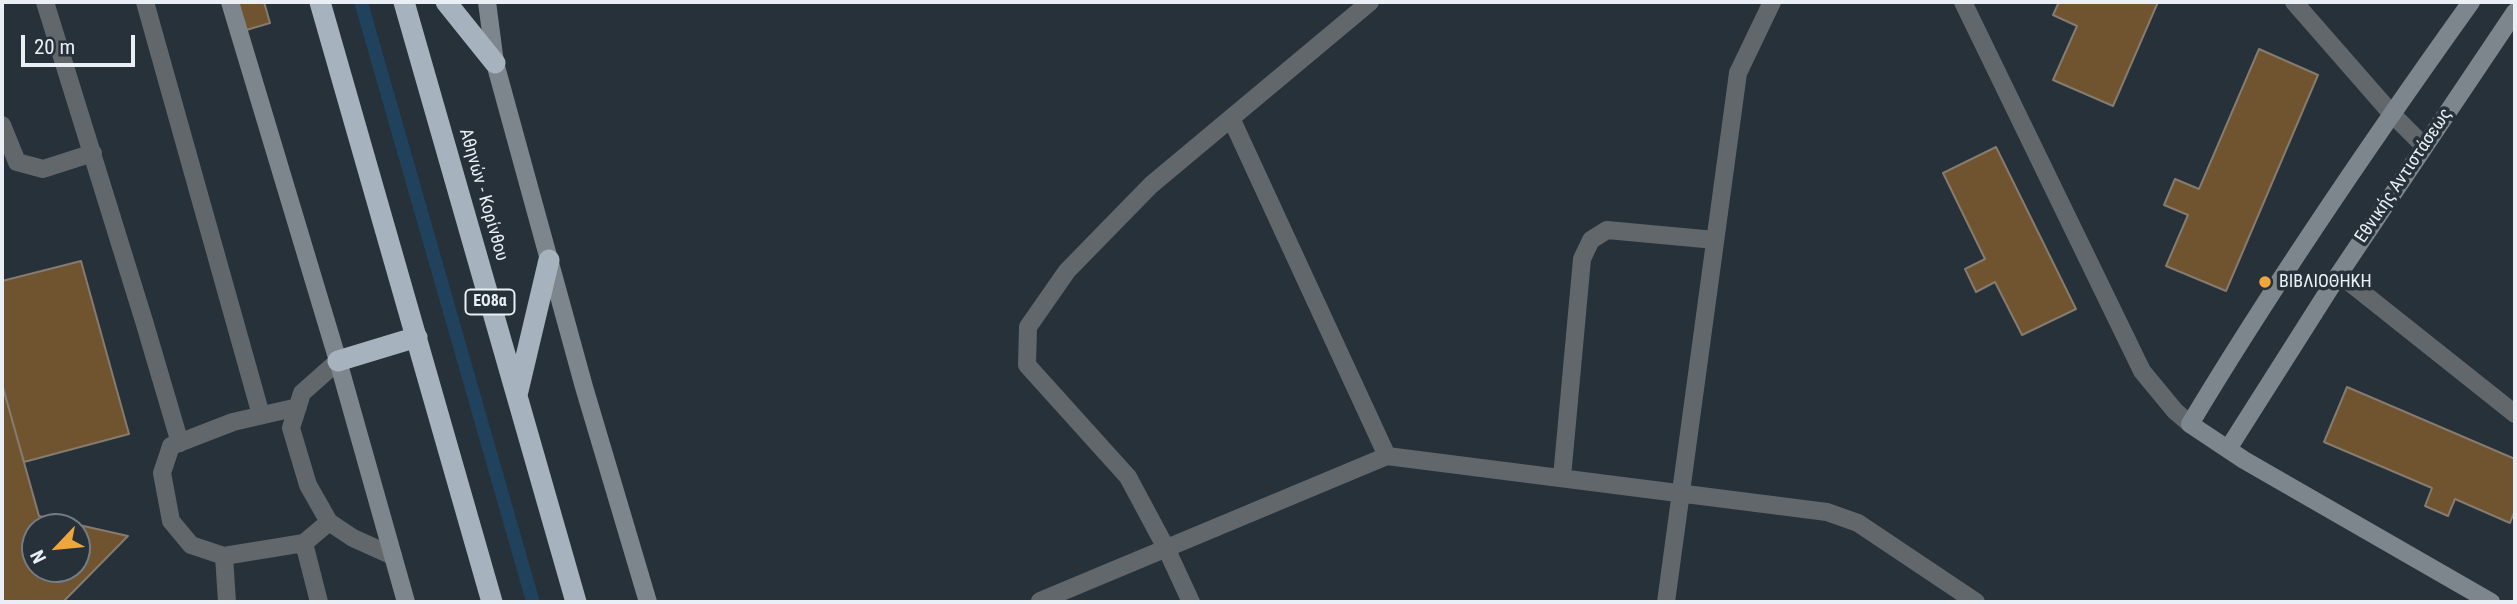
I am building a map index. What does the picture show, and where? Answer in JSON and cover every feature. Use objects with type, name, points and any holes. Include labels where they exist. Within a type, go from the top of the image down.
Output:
[{"type":"highway","points":[[320,2],[492,602]]},
{"type":"highway","name":"Αθηνών - Κορίνθου","points":[[404,2],[576,602]]},
{"type":"highway","points":[[446,2],[495,63]]},
{"type":"highway","points":[[517,397],[549,260]]},
{"type":"highway","points":[[338,361],[417,337]]},
{"type":"street","points":[[45,2],[180,443]]},
{"type":"street","points":[[145,2],[261,415]]},
{"type":"street","points":[[230,2],[338,361],[406,602]]},
{"type":"street","points":[[487,2],[495,63],[584,387],[648,602]]},
{"type":"street","points":[[1191,602],[1128,477],[1027,365],[1028,327],[1068,271],[1152,185],[1370,2]]},
{"type":"street","points":[[1666,602],[1738,73],[1772,2]]},
{"type":"street","points":[[1963,2],[2142,371],[2175,411],[2228,449],[2491,602]]},
{"type":"street","points":[[2294,2],[2391,113],[2424,146]]},
{"type":"street","points":[[2190,424],[2228,360],[2391,113],[2470,2]]},
{"type":"street","name":"Εθνικής Αντιστάσεως","points":[[2228,449],[2339,274],[2515,12]]},
{"type":"street","points":[[1231,118],[1387,456]]},
{"type":"street","points":[[2,125],[17,162],[43,169],[93,153]]},
{"type":"street","points":[[1562,477],[1581,260],[1591,240],[1607,230],[1716,240]]},
{"type":"street","points":[[2339,274],[2515,414]]},
{"type":"street","points":[[338,361],[302,393],[291,428],[307,485],[329,522],[353,538],[393,556]]},
{"type":"street","points":[[298,407],[233,422],[171,446],[162,474],[171,521],[191,545],[224,556],[304,543],[329,522]]},
{"type":"street","points":[[1040,601],[1387,456],[1827,512],[1858,523],[1976,602]]},
{"type":"street","points":[[304,543],[319,602]]},
{"type":"street","points":[[224,556],[227,602]]},
{"type":"shaded area","points":[[354,2],[368,2],[540,602],[526,602]]},
{"type":"building","points":[[235,2],[264,2],[270,23],[243,31]]},
{"type":"building","points":[[2059,2],[2158,2],[2113,106],[2053,80],[2077,26],[2053,15]]},
{"type":"building","points":[[2259,49],[2318,75],[2226,291],[2166,266],[2188,215],[2164,205],[2175,179],[2199,189]]},
{"type":"building","points":[[1996,147],[2076,309],[2022,335],[1995,282],[1976,292],[1965,269],[1985,259],[1943,173]]},
{"type":"building","points":[[81,261],[129,434],[24,462],[2,384],[2,281]]},
{"type":"building","points":[[2,384],[38,513],[21,513],[21,583],[82,583],[63,602],[2,602]]},
{"type":"building","points":[[2347,387],[2515,459],[2515,510],[2510,523],[2455,499],[2448,516],[2425,506],[2432,488],[2324,442]]},
{"type":"building","points":[[91,528],[128,536],[91,574]]},
{"type":"place","name":"ΒΙΒΛΙΟΘΗΚΗ","points":[[2265,282]]}]
